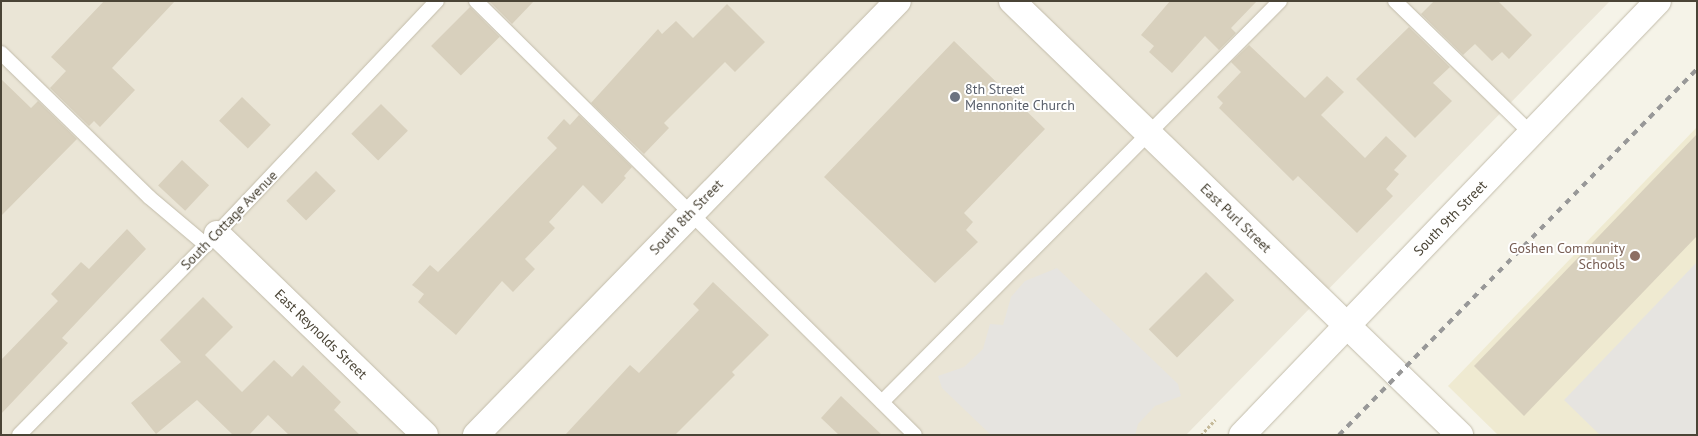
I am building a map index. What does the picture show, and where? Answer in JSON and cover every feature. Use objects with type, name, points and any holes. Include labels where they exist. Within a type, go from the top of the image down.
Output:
[{"type":"street","name":"South 8th Street","points":[[476,435],[898,1]]},
{"type":"street","name":"East Purl Street","points":[[1012,1],[1460,435]]},
{"type":"street","name":"South 9th Street","points":[[1242,435],[1658,1]]},
{"type":"street","name":"East Reynolds Street","points":[[211,239],[425,435]]},
{"type":"lane","name":"South Cottage Avenue","points":[[19,435],[211,239],[436,1]]},
{"type":"lane","points":[[476,1],[913,434]]},
{"type":"lane","points":[[882,402],[1280,1]]},
{"type":"lane","points":[[1395,1],[1532,134]]},
{"type":"lane","points":[[1,53],[148,196],[211,239]]},
{"type":"shaded area","points":[[1,1],[1610,1],[1186,435],[1,435]]},
{"type":"shaded area","name":"Goshen Community Schools","points":[[1697,127],[1697,435],[1498,435],[1448,386]]},
{"type":"shaded area","points":[[1697,262],[1697,435],[1600,435],[1564,400]]},
{"type":"shaded area","points":[[1057,268],[1178,384],[1181,396],[1155,406],[1138,424],[1135,435],[991,435],[942,388],[938,376],[964,367],[983,349],[990,324],[1003,325],[1011,297],[1025,281]]},
{"type":"building","points":[[104,1],[175,1],[112,68],[135,90],[100,127],[94,121],[89,126],[50,88],[66,71],[51,57]]},
{"type":"building","points":[[489,1],[534,1],[512,24]]},
{"type":"building","points":[[1170,1],[1257,1],[1231,28],[1236,33],[1219,50],[1205,36],[1172,73],[1149,52],[1154,46],[1141,35]]},
{"type":"building","points":[[1434,1],[1498,1],[1532,35],[1509,59],[1502,52],[1492,61],[1475,44],[1463,55],[1421,14]]},
{"type":"building","points":[[727,4],[765,42],[735,72],[725,62],[664,123],[669,128],[644,154],[591,103],[658,29],[662,34],[676,21],[693,38]]},
{"type":"building","points":[[470,7],[500,37],[461,76],[431,46]]},
{"type":"building","points":[[1409,27],[1450,67],[1433,83],[1452,101],[1415,138],[1356,79]]},
{"type":"building","points":[[954,41],[1045,129],[964,213],[973,222],[966,230],[978,242],[935,283],[824,177]]},
{"type":"building","points":[[1249,45],[1305,98],[1327,76],[1344,92],[1321,115],[1365,158],[1386,136],[1407,156],[1394,170],[1399,174],[1386,189],[1393,196],[1357,233],[1298,176],[1293,181],[1219,108],[1223,103],[1217,97],[1241,72],[1231,62]]},
{"type":"building","points":[[1,79],[31,108],[38,101],[77,139],[1,216]]},
{"type":"building","points":[[242,97],[271,125],[248,149],[219,121]]},
{"type":"building","points":[[381,104],[408,131],[378,161],[351,134]]},
{"type":"building","points":[[579,115],[632,167],[624,176],[626,178],[602,204],[583,185],[549,222],[555,228],[525,259],[535,269],[513,292],[502,281],[456,335],[418,302],[424,294],[412,285],[430,265],[438,272],[557,148],[547,138],[564,119],[570,125]]},
{"type":"building","points":[[1697,134],[1697,236],[1524,416],[1474,366]]},
{"type":"building","points":[[182,160],[209,185],[185,211],[158,186]]},
{"type":"building","points":[[316,171],[336,191],[306,220],[286,201]]},
{"type":"building","points":[[127,229],[146,249],[62,338],[68,343],[1,414],[1,360],[58,301],[51,294],[81,262],[89,269]]},
{"type":"building","points":[[1206,272],[1234,300],[1177,358],[1149,329]]},
{"type":"building","points":[[713,282],[769,335],[732,372],[735,375],[675,435],[565,435],[630,365],[639,373],[699,310],[693,304]]},
{"type":"building","points":[[203,297],[233,327],[205,355],[242,392],[274,360],[292,377],[303,365],[341,402],[334,410],[360,435],[289,435],[268,415],[249,435],[233,435],[197,400],[156,434],[131,403],[181,362],[160,340]]},
{"type":"building","points":[[841,396],[882,435],[839,435],[821,418]]},
{"type":"railway","points":[[1339,435],[1697,69]]},
{"type":"place","name":"8th Street Mennonite Church","points":[[955,97]]},
{"type":"place","name":"Goshen Community Schools","points":[[1635,256]]}]
